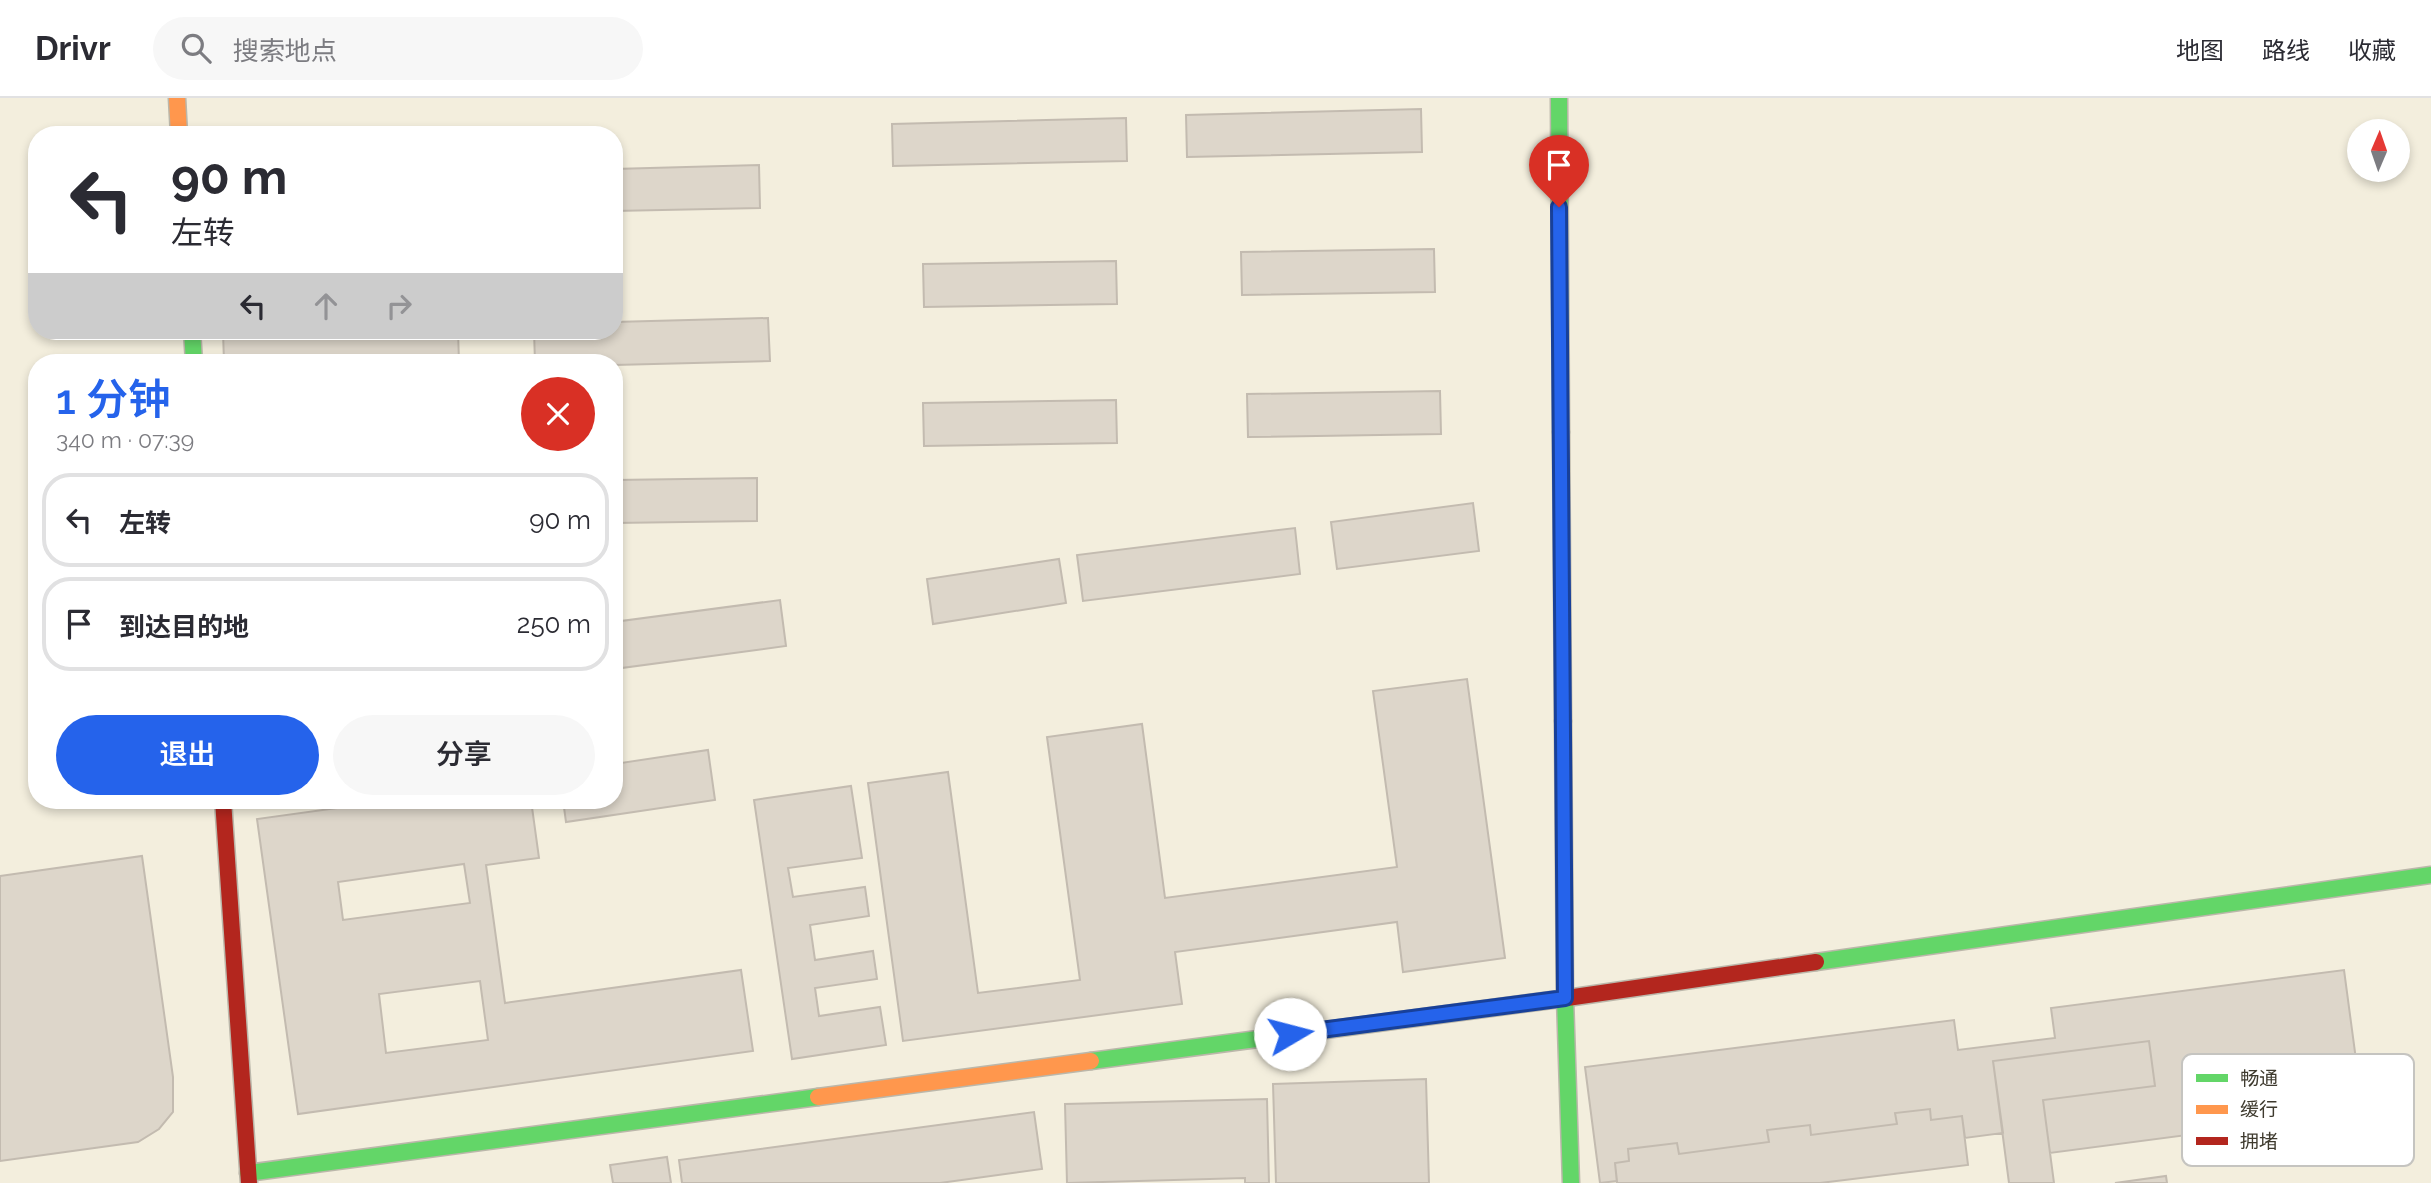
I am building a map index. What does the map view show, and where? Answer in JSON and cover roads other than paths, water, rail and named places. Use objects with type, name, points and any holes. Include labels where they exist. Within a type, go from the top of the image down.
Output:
[{"type":"street","points":[[177,98],[179,126]]},
{"type":"street","points":[[1559,98],[1565,998],[1571,1183]]},
{"type":"street","points":[[224,809],[248,1178],[1565,998],[2431,874]]}]
